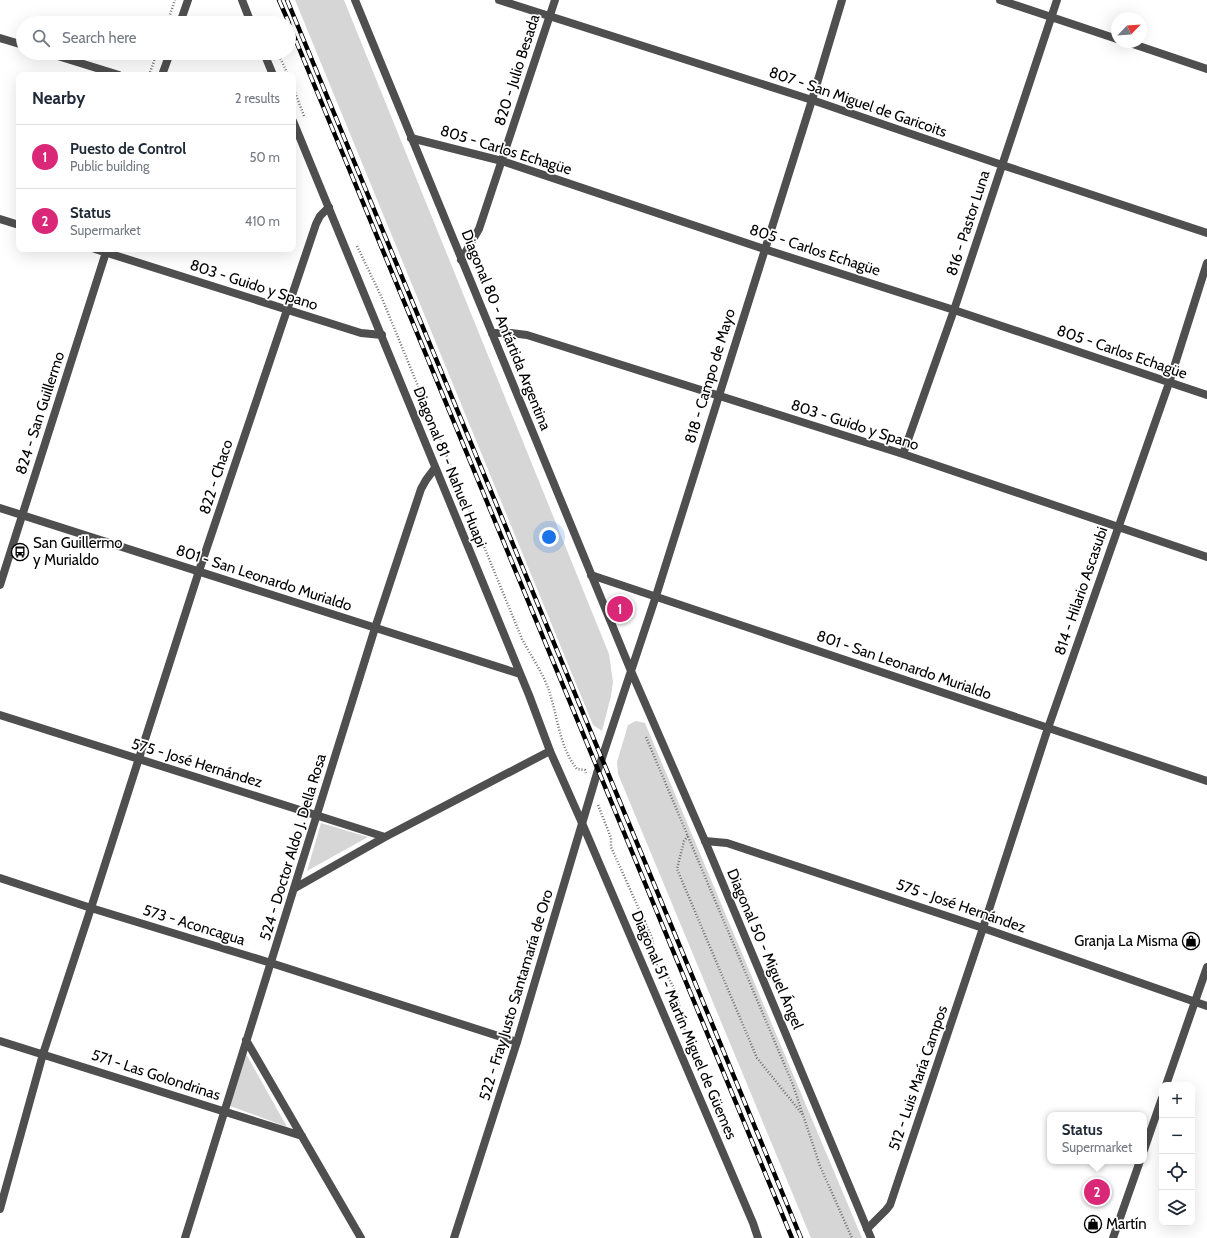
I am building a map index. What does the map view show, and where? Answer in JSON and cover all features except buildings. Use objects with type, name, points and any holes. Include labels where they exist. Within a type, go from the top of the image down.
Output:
[{"type":"street","points":[[182,16],[188,0]]},
{"type":"street","points":[[242,0],[248,16]]},
{"type":"street","name":"Diagonal 80 - Antártida Argentina","points":[[355,0],[631,671]]},
{"type":"street","name":"807 - San Miguel de Garicoits","points":[[498,0],[812,100],[1207,233]]},
{"type":"street","name":"820 - Julio Besada","points":[[462,260],[479,229],[555,0]]},
{"type":"street","name":"818 - Campo de Mayo","points":[[602,758],[656,596],[842,0]]},
{"type":"street","points":[[1000,0],[1111,37]]},
{"type":"street","name":"816 - Pastor Luna","points":[[903,454],[954,310],[1057,0]]},
{"type":"street","points":[[0,38],[16,43]]},
{"type":"street","points":[[1145,48],[1207,69]]},
{"type":"street","points":[[71,60],[109,72]]},
{"type":"street","points":[[163,72],[167,60]]},
{"type":"street","points":[[267,60],[273,72]]},
{"type":"street","name":"Diagonal 81 - Nahuel Huapi","points":[[296,128],[382,334],[550,751],[582,823]]},
{"type":"street","name":"805 - Carlos Echagüe","points":[[412,138],[502,162],[954,310],[1207,396]]},
{"type":"street","name":"822 - Chaco","points":[[0,1209],[43,1054],[200,571],[316,224],[320,216],[329,207]]},
{"type":"street","points":[[0,220],[16,224]]},
{"type":"street","name":"824 - San Guillermo","points":[[0,585],[106,252]]},
{"type":"street","name":"803 - Guido y Spano","points":[[109,252],[360,333],[382,334]]},
{"type":"street","name":"814 - Hilario Ascasubi","points":[[983,928],[1048,728],[1169,383],[1207,262]]},
{"type":"street","name":"803 - Guido y Spano","points":[[492,333],[527,335],[903,454],[1207,557]]},
{"type":"street","name":"524 - Doctor Aldo J. Della Rosa","points":[[185,1238],[375,628],[421,490],[435,468]]},
{"type":"street","name":"801 - San Leonardo Murialdo","points":[[0,508],[520,674]]},
{"type":"street","name":"801 - San Leonardo Murialdo","points":[[591,575],[1207,781]]},
{"type":"street","name":"Diagonal 50 - Miguel Ángel","points":[[631,671],[705,841],[871,1238]]},
{"type":"street","name":"575 - José Hernández","points":[[0,715],[138,760],[385,837]]},
{"type":"street","points":[[295,888],[385,837],[550,751]]},
{"type":"street","name":"522 - Fray Justo Santamaría de Oro","points":[[454,1238],[517,1042],[602,758]]},
{"type":"street","name":"Diagonal 51 - Martín Miguel de Güemes","points":[[582,823],[758,1238]]},
{"type":"street","name":"575 - José Hernández","points":[[705,841],[727,843],[983,928],[1207,1006]]},
{"type":"street","name":"573 - Aconcagua","points":[[0,878],[517,1042]]},
{"type":"street","name":"512 - Luis María Campos","points":[[867,1229],[890,1205],[983,928]]},
{"type":"street","points":[[1167,1082],[1207,967]]},
{"type":"street","points":[[246,1040],[361,1238]]},
{"type":"street","name":"571 - Las Golondrinas","points":[[0,1041],[302,1136]]},
{"type":"street","points":[[1147,1141],[1159,1107]]},
{"type":"street","points":[[1113,1238],[1139,1164]]},
{"type":"path","points":[[169,16],[175,0]]},
{"type":"path","points":[[150,72],[154,60]]},
{"type":"path","points":[[281,60],[287,72]]},
{"type":"path","points":[[296,95],[305,120]]},
{"type":"path","points":[[355,240],[381,296],[522,639],[550,693],[565,748],[571,762],[577,769],[585,770],[611,838],[611,847],[652,938],[657,966],[668,977],[676,992],[687,1039]]},
{"type":"path","points":[[646,738],[793,1085],[820,1166],[852,1238]]},
{"type":"path","points":[[688,836],[684,841],[677,869],[757,1058],[804,1117]]},
{"type":"shaded area","points":[[295,0],[344,0],[609,654],[613,682],[602,731],[593,725]]},
{"type":"shaded area","points":[[636,721],[645,723],[862,1238],[811,1238],[618,774],[617,762],[628,725]]},
{"type":"shaded area","points":[[321,823],[368,837],[307,871]]},
{"type":"shaded area","points":[[245,1052],[287,1127],[230,1106]]},
{"type":"railway","points":[[279,0],[286,16]]},
{"type":"railway","points":[[287,0],[294,16]]},
{"type":"railway","points":[[296,22],[801,1238]]},
{"type":"railway","points":[[296,41],[792,1238]]},
{"type":"place","name":"San Guillermo y Murialdo","points":[[20,552]]},
{"type":"place","name":"Puesto de Control","points":[[620,609]]},
{"type":"place","name":"Granja La Misma","points":[[1191,941]]},
{"type":"place","name":"Status","points":[[1097,1192]]},
{"type":"place","name":"Martín","points":[[1093,1224]]}]
